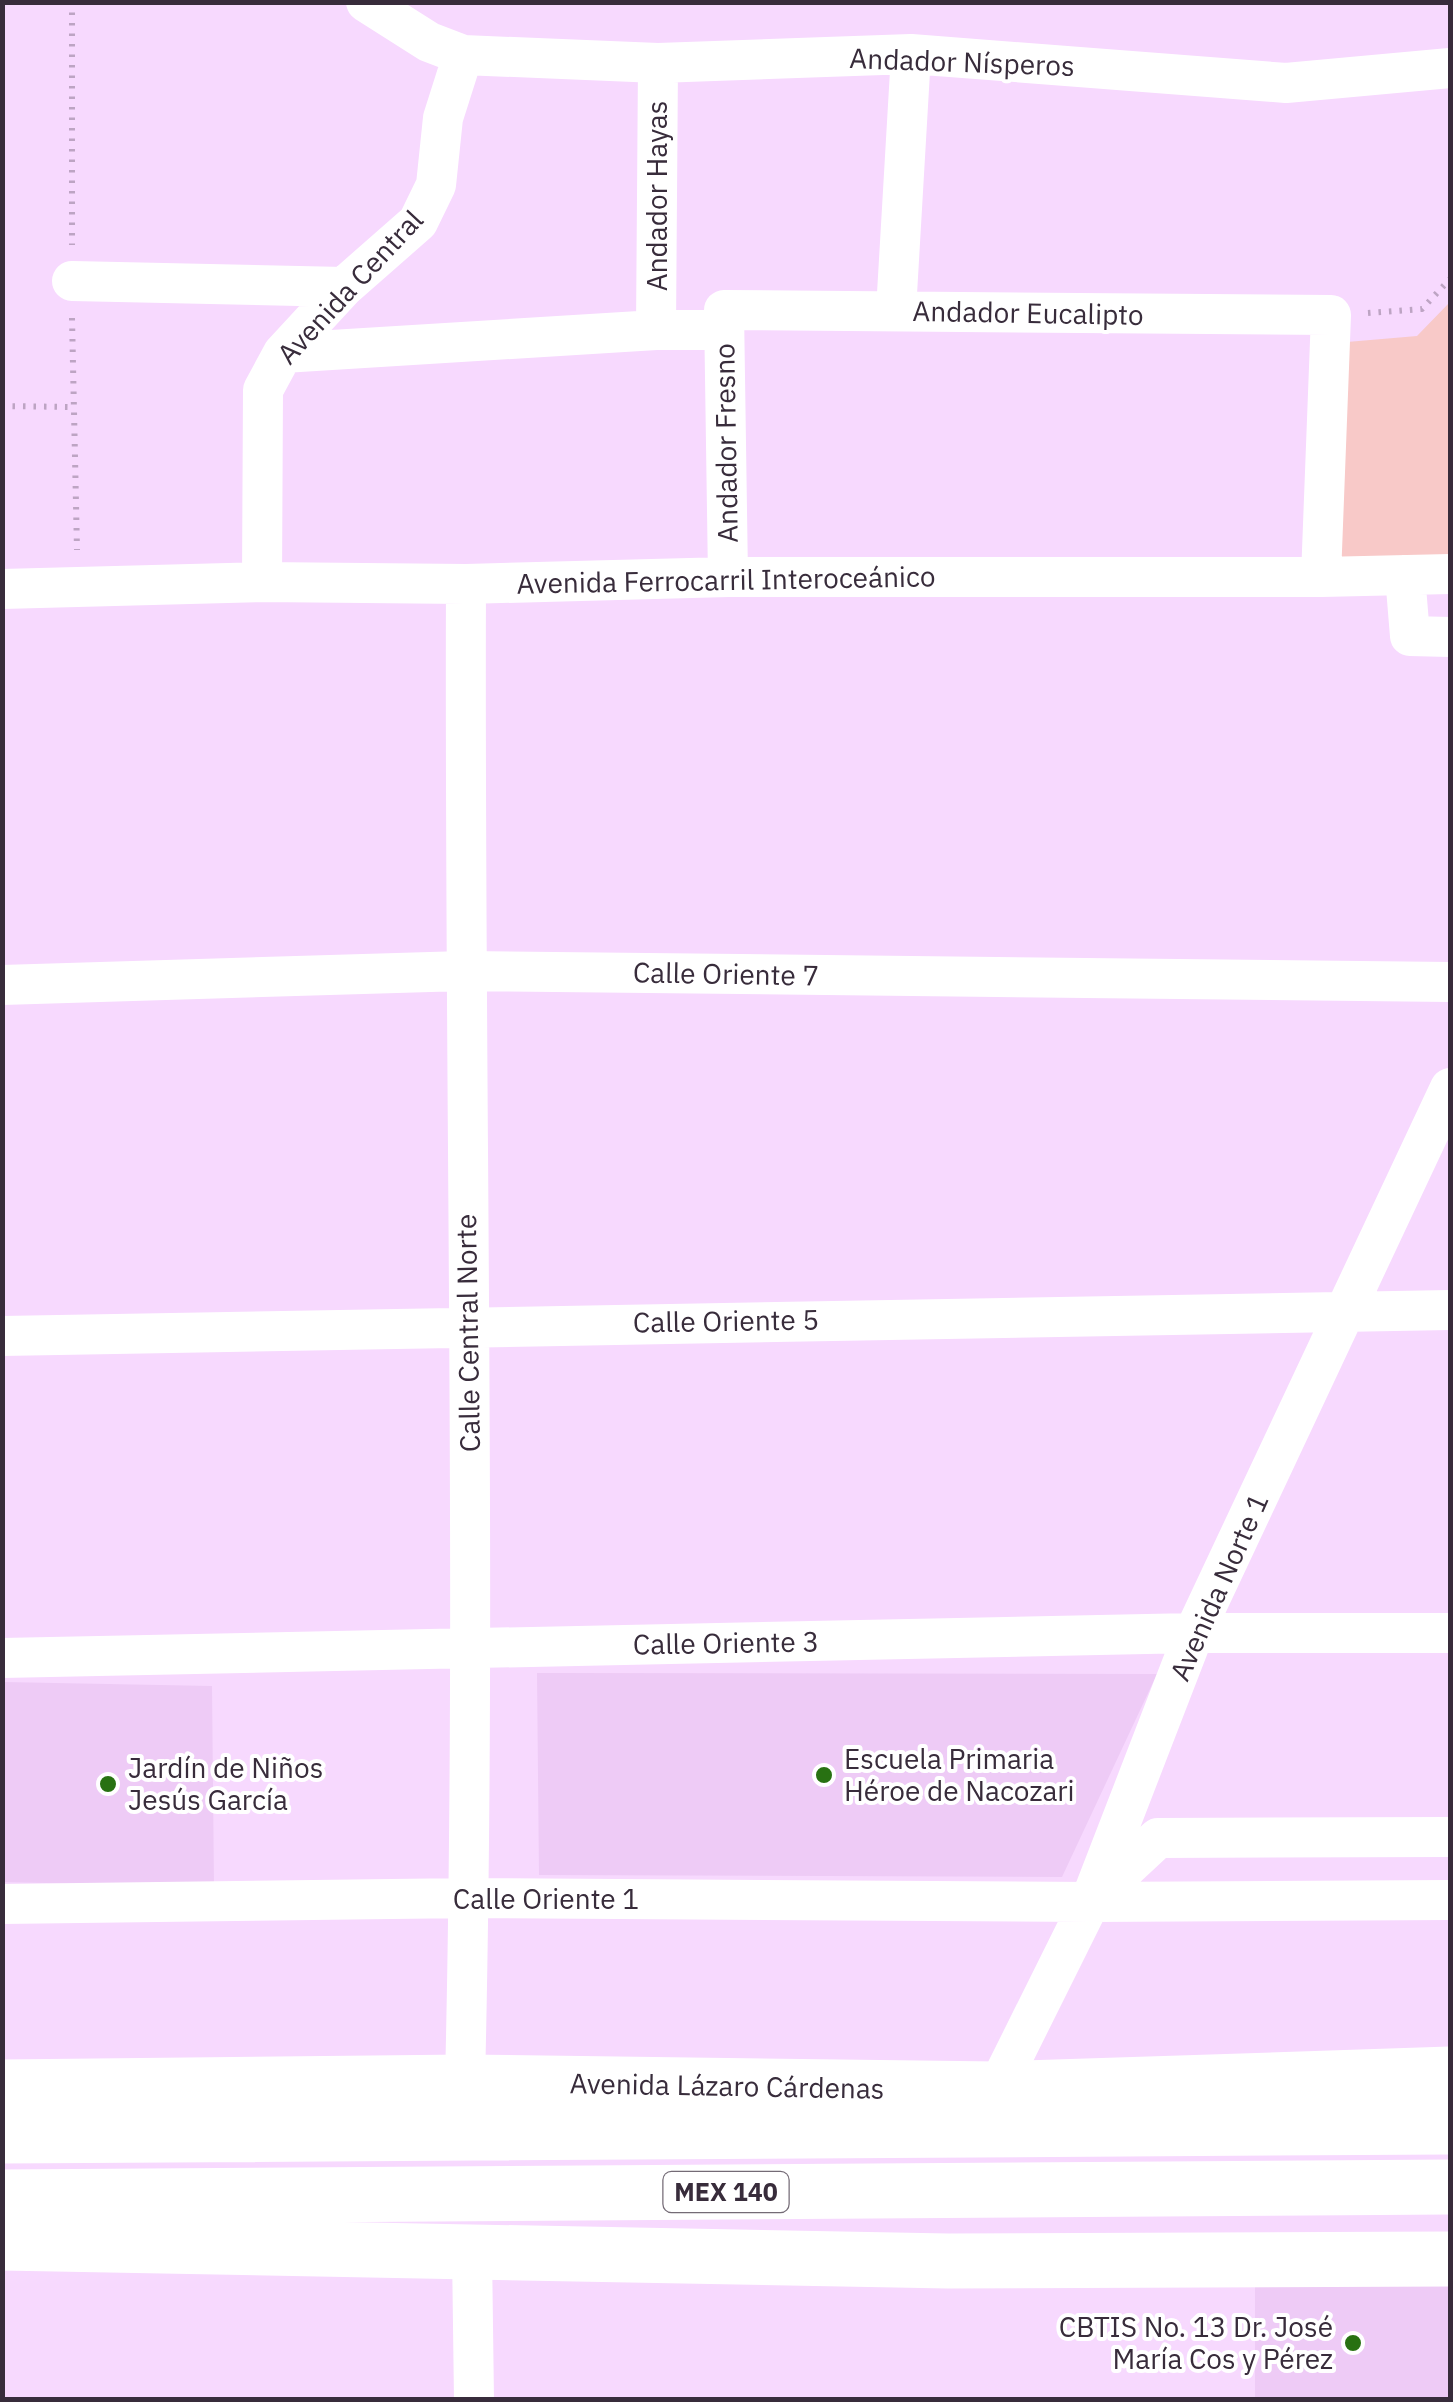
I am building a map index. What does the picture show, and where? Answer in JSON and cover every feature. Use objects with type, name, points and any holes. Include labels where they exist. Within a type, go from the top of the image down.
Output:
[{"type":"main road","name":"Avenida Lázaro Cárdenas","points":[[2,2088],[465,2082],[998,2089],[1450,2074]]},
{"type":"main road","name":"Avenida Lázaro Cárdenas","points":[[2,2136],[1450,2128]]},
{"type":"main road","name":"MEX 140","points":[[2,2197],[1450,2187]]},
{"type":"main road","points":[[2,2243],[948,2261],[1450,2259]]},
{"type":"street","name":"Andador Nísperos","points":[[366,2],[428,42],[463,56],[658,63],[910,54],[1286,83],[1450,68]]},
{"type":"street","points":[[896,311],[910,54]]},
{"type":"street","name":"Avenida Central","points":[[262,582],[263,390],[284,353],[344,286],[418,222],[436,186],[443,118],[463,56]]},
{"type":"street","name":"Andador Hayas","points":[[656,330],[658,63]]},
{"type":"street","points":[[72,281],[344,286]]},
{"type":"street","name":"Andador Eucalipto","points":[[284,353],[896,311],[1331,315]]},
{"type":"street","points":[[1321,578],[1331,315]]},
{"type":"street","name":"Andador Fresno","points":[[724,320],[728,577]]},
{"type":"street","name":"Avenida Ferrocarril Interoceánico","points":[[2,590],[262,582],[466,584],[728,577],[1321,578],[1450,574]]},
{"type":"street","points":[[1405,575],[1410,636],[1450,637]]},
{"type":"street","name":"Calle Central Norte","points":[[465,2082],[472,1648],[464,971],[466,584]]},
{"type":"street","name":"Calle Oriente 7","points":[[2,985],[464,971],[1450,982]]},
{"type":"street","name":"Avenida Norte 1","points":[[998,2089],[1090,1902],[1194,1633],[1450,1088]]},
{"type":"street","name":"Calle Oriente 5","points":[[2,1336],[1450,1310]]},
{"type":"street","name":"Calle Oriente 3","points":[[2,1658],[1194,1633],[1450,1633]]},
{"type":"street","points":[[1090,1902],[1158,1838],[1450,1837]]},
{"type":"street","name":"Calle Oriente 1","points":[[2,1904],[470,1898],[1450,1900]]},
{"type":"street","points":[[472,2251],[474,2400]]},
{"type":"path","points":[[1331,315],[1422,309],[1450,279]]},
{"type":"path","points":[[2,406],[73,407]]},
{"type":"shaded area","points":[[1450,302],[1450,560],[1336,561],[1347,342],[1417,336]]},
{"type":"shaded area","name":"Escuela Primaria Héroe de Nacozari","points":[[537,1673],[1157,1674],[1062,1877],[539,1875]]},
{"type":"shaded area","name":"Jardín de Niños Jesús García","points":[[3,1682],[212,1686],[214,1887],[3,1882]]},
{"type":"shaded area","name":"CBTIS No. 13 Dr. José María Cos y Pérez","points":[[1450,2284],[1450,2399],[1255,2399],[1255,2286]]},
{"type":"place","name":"Escuela Primaria Héroe de Nacozari","points":[[824,1775]]},
{"type":"place","name":"Jardín de Niños Jesús García","points":[[108,1784]]},
{"type":"place","name":"CBTIS No. 13 Dr. José María Cos y Pérez","points":[[1353,2343]]}]
